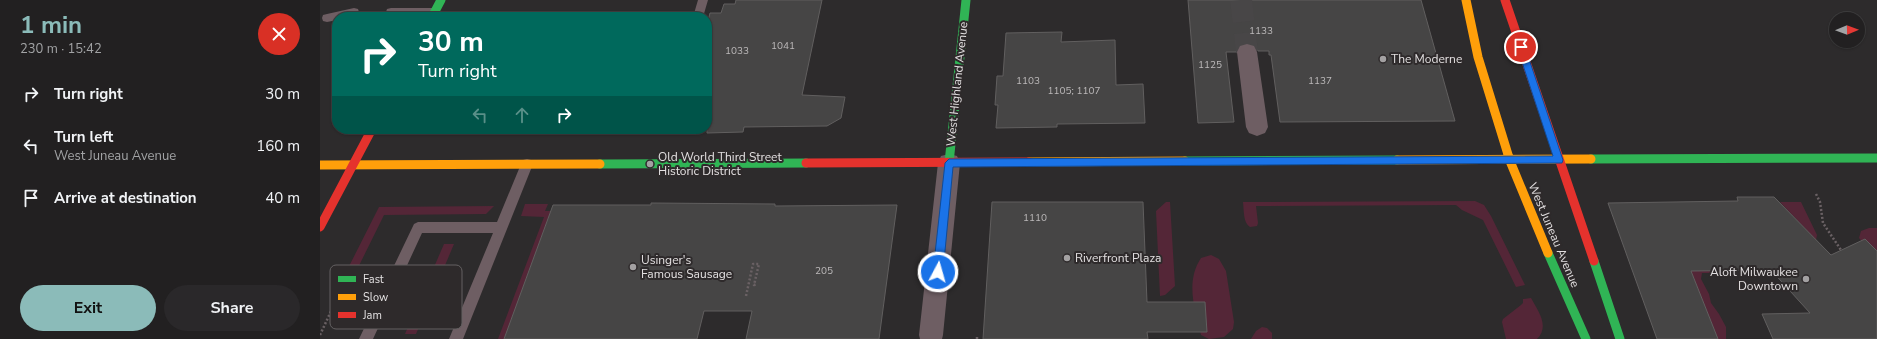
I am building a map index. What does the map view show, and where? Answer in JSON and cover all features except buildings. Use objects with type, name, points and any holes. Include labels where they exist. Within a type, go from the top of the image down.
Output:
[{"type":"main road","points":[[434,12],[441,0]]},
{"type":"main road","name":"West Highland Avenue","points":[[949,163],[966,0]]},
{"type":"main road","name":"West Juneau Avenue","points":[[1466,0],[1478,57],[1510,161],[1586,339]]},
{"type":"main road","name":"West Juneau Avenue","points":[[1506,0],[1620,339]]},
{"type":"main road","points":[[320,227],[369,134]]},
{"type":"main road","points":[[320,165],[1510,161],[1877,158]]},
{"type":"street","points":[[1247,52],[1257,127]]},
{"type":"street","name":"West Highland Avenue","points":[[931,335],[949,163]]},
{"type":"lane","points":[[699,12],[703,0]]},
{"type":"lane","points":[[327,18],[332,17]]},
{"type":"lane","points":[[462,324],[527,164]]},
{"type":"lane","points":[[401,265],[418,228],[501,227]]},
{"type":"lane","points":[[366,339],[371,329]]},
{"type":"lane","points":[[456,339],[460,329]]},
{"type":"path","points":[[1816,194],[1820,202],[1823,223],[1841,250]]},
{"type":"path","points":[[746,296],[753,264],[760,264],[754,284],[757,284]]},
{"type":"path","points":[[320,335],[330,313]]},
{"type":"shaded area","points":[[1475,201],[1484,205],[1491,216],[1525,285],[1516,287],[1483,220],[1462,210],[1456,205],[1256,206],[1258,223],[1257,226],[1250,227],[1246,223],[1243,202]]},
{"type":"shaded area","points":[[1166,202],[1170,202],[1175,286],[1165,295],[1160,296],[1156,211]]},
{"type":"shaded area","points":[[1780,202],[1801,202],[1817,235],[1816,240]]},
{"type":"shaded area","points":[[525,204],[548,204],[545,211],[551,211],[504,339],[498,339],[544,217],[521,216]]},
{"type":"shaded area","points":[[494,206],[486,214],[384,215],[359,265],[350,265],[379,207]]},
{"type":"shaded area","points":[[1869,228],[1877,228],[1877,258],[1859,238],[1861,231]]},
{"type":"shaded area","points":[[444,244],[454,244],[445,265],[435,265]]},
{"type":"shaded area","points":[[1211,255],[1219,259],[1226,271],[1234,322],[1233,329],[1224,337],[1209,339],[1201,335],[1194,306],[1192,286],[1196,267],[1201,258]]},
{"type":"shaded area","points":[[1690,269],[1719,269],[1720,271],[1717,273],[1702,273],[1701,279],[1709,294],[1711,303],[1726,327],[1726,339],[1718,339]]},
{"type":"shaded area","points":[[1531,298],[1542,318],[1543,329],[1541,334],[1537,339],[1506,339],[1502,322],[1503,319],[1523,303],[1523,299]]},
{"type":"shaded area","points":[[1262,327],[1267,328],[1272,333],[1272,339],[1251,339],[1256,331]]},
{"type":"shaded area","points":[[407,329],[418,329],[416,334],[405,334]]},
{"type":"tunnel","points":[[1241,0],[1247,52]]},
{"type":"traffic: fast","points":[[435,12],[441,0]]},
{"type":"traffic: fast","points":[[949,163],[966,0]]},
{"type":"traffic: fast","points":[[1591,159],[1877,158]]},
{"type":"traffic: fast","points":[[1185,161],[1397,160]]},
{"type":"traffic: fast","points":[[600,164],[806,163]]},
{"type":"traffic: fast","points":[[1548,253],[1586,339]]},
{"type":"traffic: fast","points":[[1594,261],[1620,339]]},
{"type":"traffic: slow","points":[[1466,0],[1478,57],[1510,161],[1548,253]]},
{"type":"traffic: slow","points":[[1397,160],[1591,159]]},
{"type":"traffic: slow","points":[[1029,162],[1185,161]]},
{"type":"traffic: slow","points":[[320,165],[600,164]]},
{"type":"traffic: jam","points":[[1505,0],[1594,261]]},
{"type":"traffic: jam","points":[[320,227],[369,134]]},
{"type":"traffic: jam","points":[[806,163],[1029,162]]},
{"type":"place","name":"The Moderne","points":[[1383,59]]},
{"type":"place","name":"Old World Third Street Historic District","points":[[650,164]]},
{"type":"place","name":"Riverfront Plaza","points":[[1067,258]]},
{"type":"place","name":"Usinger's Famous Sausage","points":[[633,267]]},
{"type":"place","name":"Aloft Milwaukee Downtown","points":[[1806,279]]},
{"type":"route","points":[[938,272],[949,163],[1559,160],[1521,47]]}]
